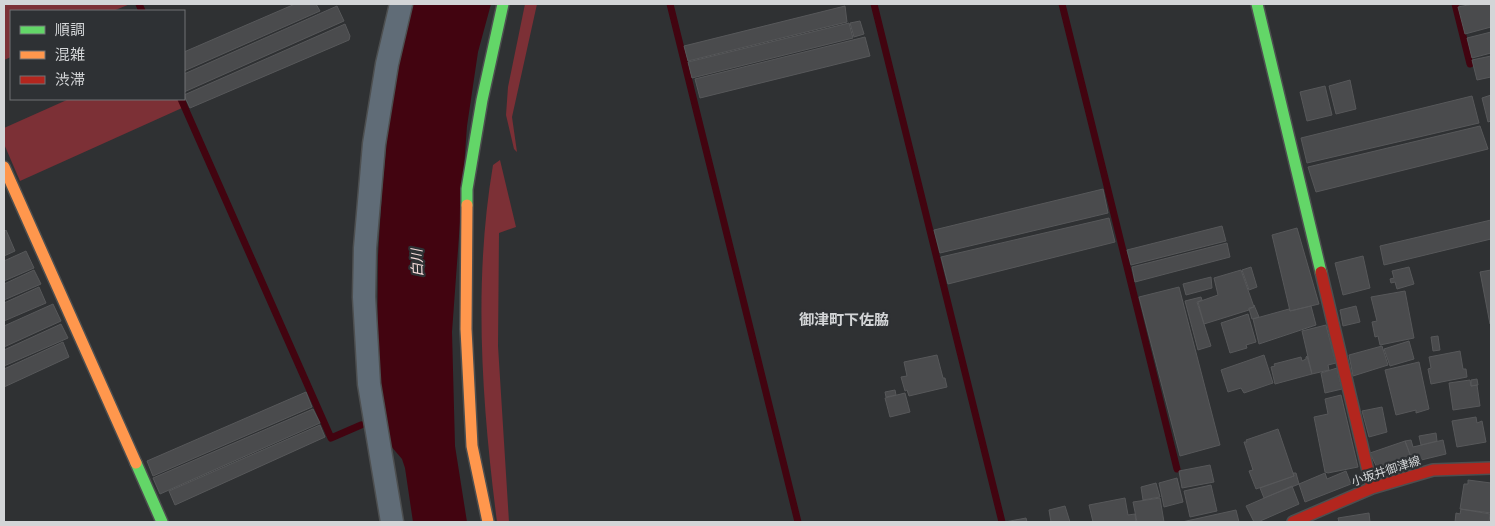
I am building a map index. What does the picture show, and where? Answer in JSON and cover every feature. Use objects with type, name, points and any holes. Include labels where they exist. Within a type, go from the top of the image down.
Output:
[{"type":"street","points":[[392,522],[369,384],[364,297],[365,248],[374,144],[387,64],[401,4]]},
{"type":"street","points":[[488,522],[472,446],[466,330],[467,189],[482,100],[503,4]]},
{"type":"street","points":[[1257,4],[1372,488]]},
{"type":"street","points":[[4,167],[162,522]]},
{"type":"street","name":"小坂井御津線","points":[[1294,522],[1372,488],[1433,470],[1491,468]]},
{"type":"shaded area","points":[[4,4],[130,4],[115,10],[10,10],[10,57],[4,60]]},
{"type":"shaded area","points":[[525,4],[537,4],[512,117],[517,152],[514,149],[506,115],[508,87]]},
{"type":"shaded area","points":[[67,100],[178,100],[182,108],[20,181],[4,144],[4,128]]},
{"type":"shaded area","points":[[500,160],[516,227],[499,233],[498,346],[509,522],[497,522],[487,433],[482,343],[483,254],[487,209],[493,165]]},
{"type":"water","name":"白川","points":[[409,4],[491,4],[478,52],[467,126],[452,332],[455,446],[467,522],[413,522],[405,468],[402,459],[390,445],[377,373],[378,256],[382,191],[388,128]]},
{"type":"building","points":[[295,4],[316,4],[320,11],[185,71],[185,52]]},
{"type":"building","points":[[1473,4],[1491,4],[1491,27],[1465,34],[1458,7]]},
{"type":"building","points":[[337,6],[344,21],[185,92],[185,74]]},
{"type":"building","points":[[845,6],[847,22],[688,61],[684,46]]},
{"type":"building","points":[[860,21],[864,34],[854,37],[850,23]]},
{"type":"building","points":[[849,23],[853,38],[692,78],[688,62]]},
{"type":"building","points":[[345,24],[350,36],[349,40],[190,108],[185,95]]},
{"type":"building","points":[[1491,32],[1491,53],[1472,58],[1467,38]]},
{"type":"building","points":[[865,37],[870,56],[700,98],[695,79]]},
{"type":"building","points":[[1491,56],[1491,77],[1477,80],[1472,60]]},
{"type":"building","points":[[1350,80],[1356,109],[1336,114],[1329,86]]},
{"type":"building","points":[[1325,86],[1332,115],[1307,121],[1300,92]]},
{"type":"building","points":[[1491,95],[1491,121],[1488,122],[1482,98]]},
{"type":"building","points":[[1472,96],[1479,123],[1307,163],[1301,138]]},
{"type":"building","points":[[1480,126],[1488,149],[1316,192],[1308,167]]},
{"type":"building","points":[[1103,189],[1108,213],[940,253],[934,230]]},
{"type":"building","points":[[1109,218],[1115,242],[948,284],[941,257]]},
{"type":"building","points":[[1491,220],[1491,239],[1384,265],[1380,246]]},
{"type":"building","points":[[1222,226],[1226,241],[1131,265],[1127,250]]},
{"type":"building","points":[[1297,228],[1319,304],[1290,311],[1272,235]]},
{"type":"building","points":[[6,230],[15,251],[4,256],[4,232]]},
{"type":"building","points":[[1227,243],[1230,257],[1135,282],[1132,267]]},
{"type":"building","points":[[26,251],[34,268],[4,281],[4,261]]},
{"type":"building","points":[[1363,256],[1370,288],[1343,295],[1335,263]]},
{"type":"building","points":[[1251,267],[1257,287],[1249,290],[1242,270]]},
{"type":"building","points":[[1409,267],[1414,284],[1397,289],[1395,282],[1391,283],[1390,279],[1394,278],[1392,271]]},
{"type":"building","points":[[34,270],[41,284],[4,300],[4,284]]},
{"type":"building","points":[[1241,270],[1254,307],[1204,324],[1198,302],[1218,295],[1214,278]]},
{"type":"building","points":[[1491,270],[1491,324],[1490,324],[1480,272]]},
{"type":"building","points":[[1211,277],[1212,288],[1186,295],[1183,284]]},
{"type":"building","points":[[39,287],[46,303],[4,321],[4,303]]},
{"type":"building","points":[[1179,287],[1220,445],[1180,456],[1139,297]]},
{"type":"building","points":[[1405,291],[1414,338],[1380,345],[1378,336],[1375,337],[1372,322],[1377,321],[1371,297]]},
{"type":"building","points":[[1201,297],[1202,300],[1197,302],[1211,346],[1198,350],[1185,301]]},
{"type":"building","points":[[53,304],[61,321],[4,347],[4,326]]},
{"type":"building","points":[[1254,305],[1259,317],[1252,319],[1249,309],[1254,307]]},
{"type":"building","points":[[1311,306],[1316,325],[1259,344],[1253,319],[1289,309],[1290,311]]},
{"type":"building","points":[[1356,306],[1360,322],[1343,326],[1340,310]]},
{"type":"building","points":[[1248,314],[1256,342],[1246,345],[1247,348],[1230,353],[1221,323]]},
{"type":"building","points":[[61,324],[68,338],[4,366],[4,350]]},
{"type":"building","points":[[1326,325],[1336,363],[1328,365],[1329,370],[1312,374],[1302,331]]},
{"type":"building","points":[[1438,336],[1440,350],[1433,351],[1431,337]]},
{"type":"building","points":[[1409,341],[1414,359],[1390,366],[1384,349]]},
{"type":"building","points":[[63,342],[69,357],[4,387],[4,369]]},
{"type":"building","points":[[1382,346],[1388,365],[1353,376],[1349,355]]},
{"type":"building","points":[[1460,351],[1463,369],[1466,369],[1467,377],[1431,384],[1428,369],[1431,368],[1429,357]]},
{"type":"building","points":[[937,355],[947,387],[909,396],[907,390],[905,391],[901,377],[907,376],[904,362]]},
{"type":"building","points":[[1264,355],[1273,383],[1244,393],[1241,388],[1228,392],[1221,370]]},
{"type":"building","points":[[1307,356],[1312,374],[1275,384],[1271,367],[1275,366],[1274,364],[1301,357],[1302,361]]},
{"type":"building","points":[[1419,362],[1429,409],[1416,413],[1416,410],[1396,415],[1385,370]]},
{"type":"building","points":[[1337,368],[1342,389],[1325,393],[1321,373]]},
{"type":"building","points":[[1477,379],[1478,385],[1471,386],[1471,380]]},
{"type":"building","points":[[1470,380],[1471,386],[1477,385],[1480,406],[1453,410],[1449,383]]},
{"type":"building","points":[[895,390],[896,395],[886,397],[885,392]]},
{"type":"building","points":[[306,392],[312,407],[153,476],[147,461]]},
{"type":"building","points":[[905,393],[910,412],[890,417],[885,398]]},
{"type":"building","points":[[1341,395],[1358,467],[1328,473],[1325,472],[1314,417],[1328,414],[1325,399]]},
{"type":"building","points":[[1382,407],[1387,432],[1369,437],[1362,411]]},
{"type":"building","points":[[313,409],[320,423],[160,494],[153,478]]},
{"type":"building","points":[[1476,417],[1477,423],[1482,421],[1486,442],[1457,447],[1452,421]]},
{"type":"building","points":[[320,425],[325,437],[175,505],[169,491]]},
{"type":"building","points":[[1278,429],[1294,476],[1256,489],[1249,471],[1253,470],[1244,442]]},
{"type":"building","points":[[1436,433],[1437,441],[1421,445],[1419,436]]},
{"type":"building","points":[[1411,440],[1413,447],[1443,440],[1446,454],[1413,462],[1405,441]]},
{"type":"building","points":[[1405,441],[1412,460],[1379,472],[1370,453]]},
{"type":"building","points":[[1210,465],[1214,482],[1182,488],[1179,471]]},
{"type":"building","points":[[1346,471],[1351,484],[1305,502],[1299,484],[1325,473],[1327,479]]},
{"type":"building","points":[[1293,473],[1296,473],[1299,484],[1264,498],[1260,488],[1294,476]]},
{"type":"building","points":[[1177,478],[1183,502],[1164,507],[1159,483]]},
{"type":"building","points":[[1468,480],[1491,483],[1491,513],[1460,509],[1464,484],[1468,484]]},
{"type":"building","points":[[1156,483],[1160,497],[1143,500],[1141,487]]},
{"type":"building","points":[[1211,485],[1217,511],[1190,517],[1184,491]]},
{"type":"building","points":[[1292,486],[1299,504],[1254,522],[1246,506]]},
{"type":"building","points":[[1125,498],[1128,515],[1135,514],[1136,522],[1093,522],[1089,505]]},
{"type":"building","points":[[1160,498],[1164,522],[1137,522],[1133,502]]},
{"type":"building","points":[[1065,506],[1070,522],[1051,522],[1049,510]]},
{"type":"building","points":[[1461,509],[1490,514],[1489,522],[1455,522],[1456,513],[1460,514]]},
{"type":"building","points":[[1236,510],[1239,522],[1182,522]]},
{"type":"building","points":[[1369,513],[1370,522],[1339,522],[1338,518]]},
{"type":"building","points":[[1026,518],[1027,522],[1005,522]]},
{"type":"waterway","points":[[139,4],[142,10]]},
{"type":"waterway","points":[[670,4],[798,522]]},
{"type":"waterway","points":[[874,4],[1002,522]]},
{"type":"waterway","points":[[1062,4],[1177,469]]},
{"type":"waterway","points":[[1455,4],[1470,64]]},
{"type":"waterway","points":[[181,100],[331,438],[361,425]]},
{"type":"traffic: fast","points":[[467,205],[467,189],[482,100],[503,4]]},
{"type":"traffic: fast","points":[[1257,4],[1321,272]]},
{"type":"traffic: fast","points":[[136,463],[162,522]]},
{"type":"traffic: slow","points":[[4,167],[136,463]]},
{"type":"traffic: slow","points":[[467,205],[466,329],[472,446],[488,522]]},
{"type":"traffic: jam","points":[[1321,272],[1372,488]]},
{"type":"traffic: jam","points":[[1293,522],[1372,488],[1433,470],[1491,468]]},
{"type":"district","name":"御津町下佐脇","points":[[844,319]]}]
